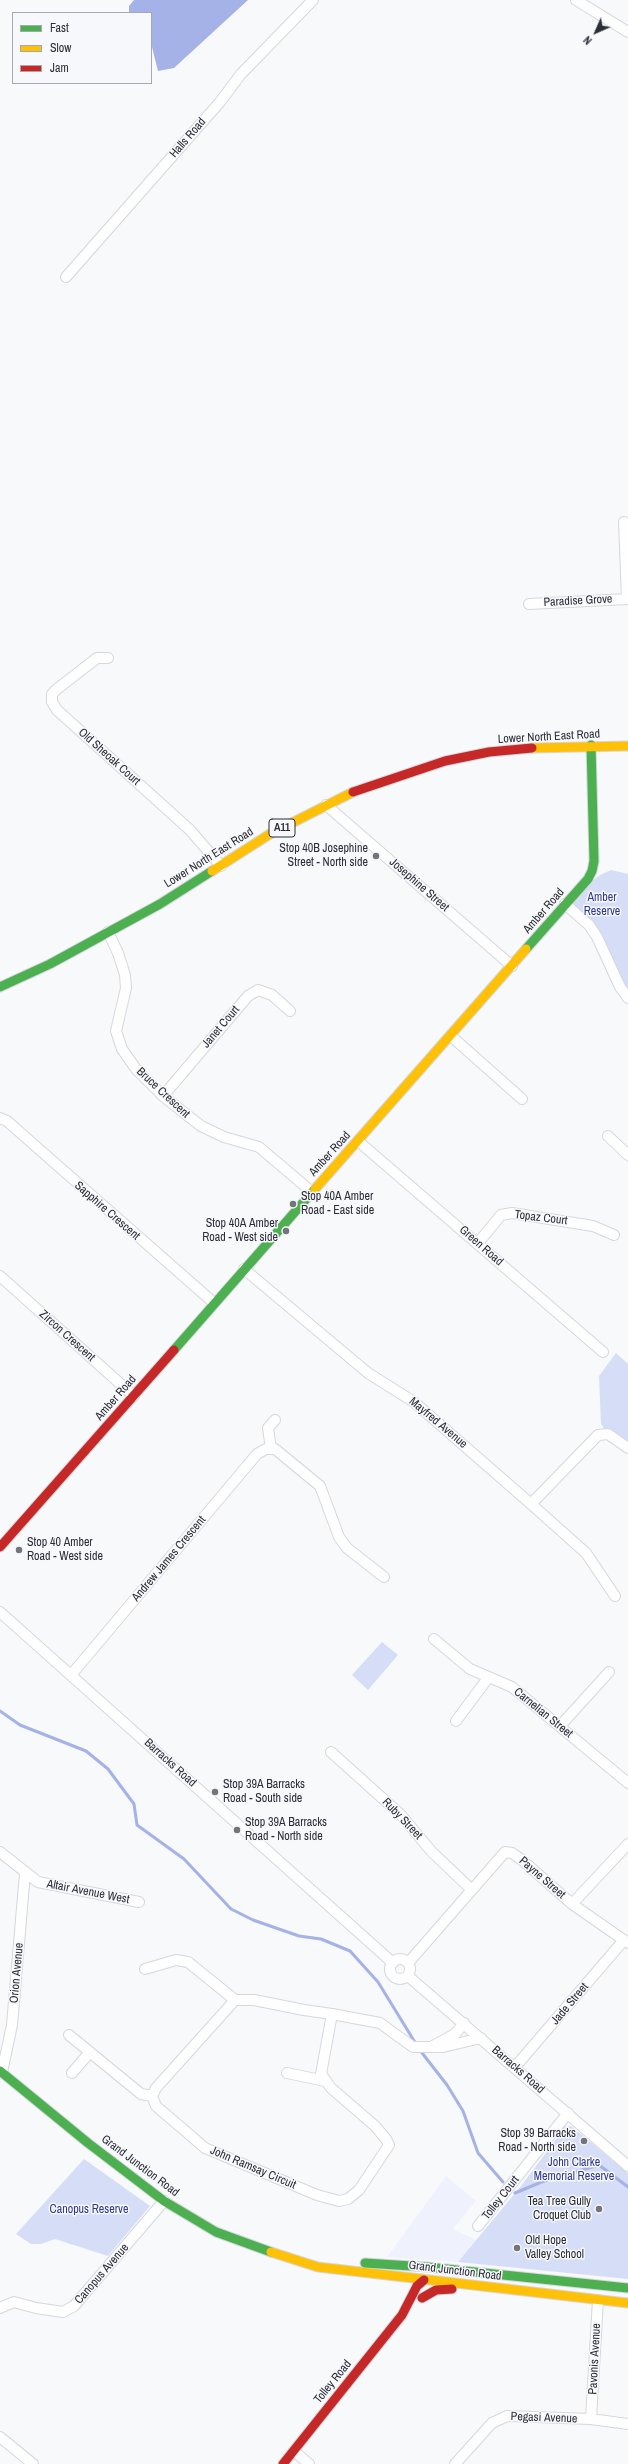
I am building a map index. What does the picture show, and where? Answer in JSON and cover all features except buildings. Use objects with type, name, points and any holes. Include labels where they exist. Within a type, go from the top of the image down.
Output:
[{"type":"main road","name":"Lower North East Road","points":[[0,987],[50,964],[108,932],[221,866],[270,834],[326,805],[364,788],[445,761],[504,751],[591,746],[628,746]]},
{"type":"main road","name":"Amber Road","points":[[0,1546],[134,1396],[214,1303],[588,879],[593,866],[591,746]]},
{"type":"main road","name":"Grand Junction Road","points":[[1,2071],[88,2143],[164,2201],[216,2232],[250,2246],[318,2267],[628,2303]]},
{"type":"main road","name":"Grand Junction Road","points":[[280,2256],[427,2268],[628,2288]]},
{"type":"main road","points":[[422,2298],[426,2285],[424,2280],[427,2268]]},
{"type":"main road","points":[[395,2276],[411,2298]]},
{"type":"main road","name":"Tolley Road","points":[[283,2464],[402,2315],[417,2286],[424,2280]]},
{"type":"main road","points":[[598,2300],[599,2286]]},
{"type":"main road","name":"Tolley Road","points":[[402,2315],[413,2309],[422,2298],[441,2289],[510,2294],[522,2291]]},
{"type":"street","name":"Halls Road","points":[[66,277],[220,102],[241,74],[313,0]]},
{"type":"street","points":[[576,0],[628,32]]},
{"type":"street","points":[[624,522],[628,599]]},
{"type":"street","name":"Paradise Grove","points":[[529,604],[628,599]]},
{"type":"street","name":"Old Sheoak Court","points":[[108,658],[97,658],[57,689],[52,694],[52,702],[57,710],[190,830],[221,866]]},
{"type":"street","name":"Josephine Street","points":[[326,805],[512,966]]},
{"type":"street","points":[[566,904],[589,925],[597,936],[620,987],[628,998]]},
{"type":"street","name":"Bruce Crescent","points":[[108,932],[118,953],[125,975],[126,988],[116,1031],[122,1049],[136,1069],[163,1096],[201,1126],[224,1137],[260,1147],[312,1192]]},
{"type":"street","name":"Janet Court","points":[[163,1096],[248,996],[258,990],[272,996],[290,1011]]},
{"type":"street","points":[[451,1036],[522,1099]]},
{"type":"street","name":"Sapphire Crescent","points":[[0,1118],[7,1121],[214,1303]]},
{"type":"street","points":[[608,1136],[628,1155]]},
{"type":"street","name":"Green Road","points":[[358,1141],[603,1352]]},
{"type":"street","name":"Topaz Court","points":[[478,1243],[501,1216],[512,1214],[593,1226],[614,1235]]},
{"type":"street","name":"Mayfred Avenue","points":[[244,1269],[368,1373],[414,1402],[531,1504],[586,1553],[615,1596]]},
{"type":"street","name":"Zircon Crescent","points":[[0,1276],[134,1396]]},
{"type":"street","points":[[275,1420],[268,1428],[271,1449],[275,1449],[320,1486],[339,1537],[347,1548],[384,1577]]},
{"type":"street","points":[[531,1504],[598,1435],[608,1434],[628,1448]]},
{"type":"street","name":"Andrew James Crescent","points":[[71,1675],[257,1454],[266,1449],[271,1449]]},
{"type":"street","name":"Barracks Road","points":[[0,1612],[393,1963]]},
{"type":"street","name":"Carnelian Street","points":[[434,1639],[470,1669],[512,1687],[628,1783]]},
{"type":"street","points":[[560,1726],[609,1672]]},
{"type":"street","points":[[456,1721],[488,1678]]},
{"type":"street","name":"Ruby Street","points":[[332,1752],[401,1815],[431,1851],[471,1889]]},
{"type":"street","name":"Payne Street","points":[[408,1963],[471,1889],[505,1852],[512,1853],[522,1860],[572,1904],[628,1844]]},
{"type":"street","name":"Altair Avenue West","points":[[0,1852],[38,1882],[139,1902]]},
{"type":"street","name":"Orion Avenue","points":[[1,2071],[12,2025],[25,1873]]},
{"type":"street","points":[[572,1904],[626,1941]]},
{"type":"street","name":"Jade Street","points":[[515,2067],[626,1941]]},
{"type":"street","points":[[145,1969],[176,1960],[188,1962],[235,2000],[254,2000],[380,2024],[413,2047],[443,2047],[481,2038]]},
{"type":"street","points":[[399,1960],[408,1963],[410,1969],[408,1976],[401,1979],[394,1977],[391,1970],[393,1963],[399,1960]]},
{"type":"street","name":"Barracks Road","points":[[408,1976],[628,2166]]},
{"type":"street","points":[[69,2035],[141,2094],[152,2096],[156,2088],[235,2000]]},
{"type":"street","points":[[325,2081],[321,2074],[332,2014]]},
{"type":"street","points":[[426,2048],[455,2034],[464,2023]]},
{"type":"street","points":[[72,2073],[90,2052]]},
{"type":"street","points":[[287,2073],[325,2081]]},
{"type":"street","name":"John Ramsay Circuit","points":[[152,2096],[156,2106],[205,2148],[316,2195],[339,2201],[348,2199],[359,2190],[389,2145],[375,2126],[325,2081]]},
{"type":"street","name":"Tolley Court","points":[[478,2226],[568,2113]]},
{"type":"street","name":"Canopus Avenue","points":[[0,2308],[14,2302],[36,2308],[63,2312],[74,2306],[164,2201]]},
{"type":"street","name":"Pavonis Avenue","points":[[591,2419],[598,2300]]},
{"type":"street","name":"Pegasi Avenue","points":[[455,2464],[492,2423],[499,2418],[515,2415],[591,2419],[628,2424]]},
{"type":"street","points":[[0,2437],[33,2464]]},
{"type":"street","points":[[294,2451],[309,2464]]},
{"type":"shaded area","points":[[446,2176],[476,2201],[453,2229],[476,2240],[458,2262],[387,2257]]},
{"type":"green space","name":"Amber Reserve","points":[[611,870],[628,874],[628,987],[620,987],[612,968],[574,912],[572,897],[600,875]]},
{"type":"green space","points":[[616,1353],[628,1364],[628,1443],[616,1433],[608,1434],[601,1424],[599,1376]]},
{"type":"green space","points":[[382,1642],[398,1655],[368,1690],[352,1675]]},
{"type":"green space","name":"John Clarke Memorial Reserve","points":[[571,2126],[628,2173],[628,2279],[458,2262],[521,2186],[557,2138],[558,2131],[562,2127]]},
{"type":"green space","name":"Canopus Reserve","points":[[84,2159],[150,2206],[108,2256],[55,2239],[41,2244],[31,2244],[16,2234]]},
{"type":"water","points":[[134,0],[248,0],[174,68],[158,71],[152,47],[152,12],[129,12],[129,6]]},
{"type":"waterway","points":[[0,1711],[20,1725],[86,1751],[108,1769],[134,1804],[137,1825],[184,1859],[231,1909],[253,1920],[299,1936],[321,1939],[350,1951],[378,1982],[416,2044]]},
{"type":"waterway","points":[[419,2049],[447,2085],[463,2111],[478,2153],[503,2182]]},
{"type":"waterway","points":[[515,2193],[544,2181],[599,2165],[628,2187]]},
{"type":"traffic: fast","points":[[526,949],[588,879],[592,871],[594,861],[591,745]]},
{"type":"traffic: fast","points":[[0,987],[50,964],[160,904],[212,871]]},
{"type":"traffic: fast","points":[[174,1350],[315,1189]]},
{"type":"traffic: fast","points":[[0,2071],[88,2143],[164,2201],[216,2232],[271,2252]]},
{"type":"traffic: fast","points":[[365,2263],[427,2267],[628,2288]]},
{"type":"traffic: slow","points":[[532,748],[628,746]]},
{"type":"traffic: slow","points":[[212,871],[270,834],[353,792]]},
{"type":"traffic: slow","points":[[315,1189],[526,949]]},
{"type":"traffic: slow","points":[[271,2252],[318,2267],[628,2303]]},
{"type":"traffic: jam","points":[[353,792],[445,761],[489,752],[532,748]]},
{"type":"traffic: jam","points":[[0,1547],[174,1350]]},
{"type":"traffic: jam","points":[[283,2464],[402,2315],[417,2286],[424,2280]]},
{"type":"traffic: jam","points":[[422,2298],[436,2290],[452,2289]]},
{"type":"place","name":"Stop 40B Josephine Street - North side","points":[[376,856]]},
{"type":"place","name":"Stop 40A Amber Road - East side","points":[[293,1204]]},
{"type":"place","name":"Stop 40A Amber Road - West side","points":[[286,1231]]},
{"type":"place","name":"Stop 40 Amber Road - West side","points":[[19,1550]]},
{"type":"place","name":"Stop 39A Barracks Road - South side","points":[[215,1792]]},
{"type":"place","name":"Stop 39A Barracks Road - North side","points":[[237,1830]]},
{"type":"place","name":"Stop 39 Barracks Road - North side","points":[[584,2141]]},
{"type":"place","name":"Tea Tree Gully Croquet Club","points":[[599,2209]]},
{"type":"place","name":"Old Hope Valley School","points":[[517,2248]]}]
